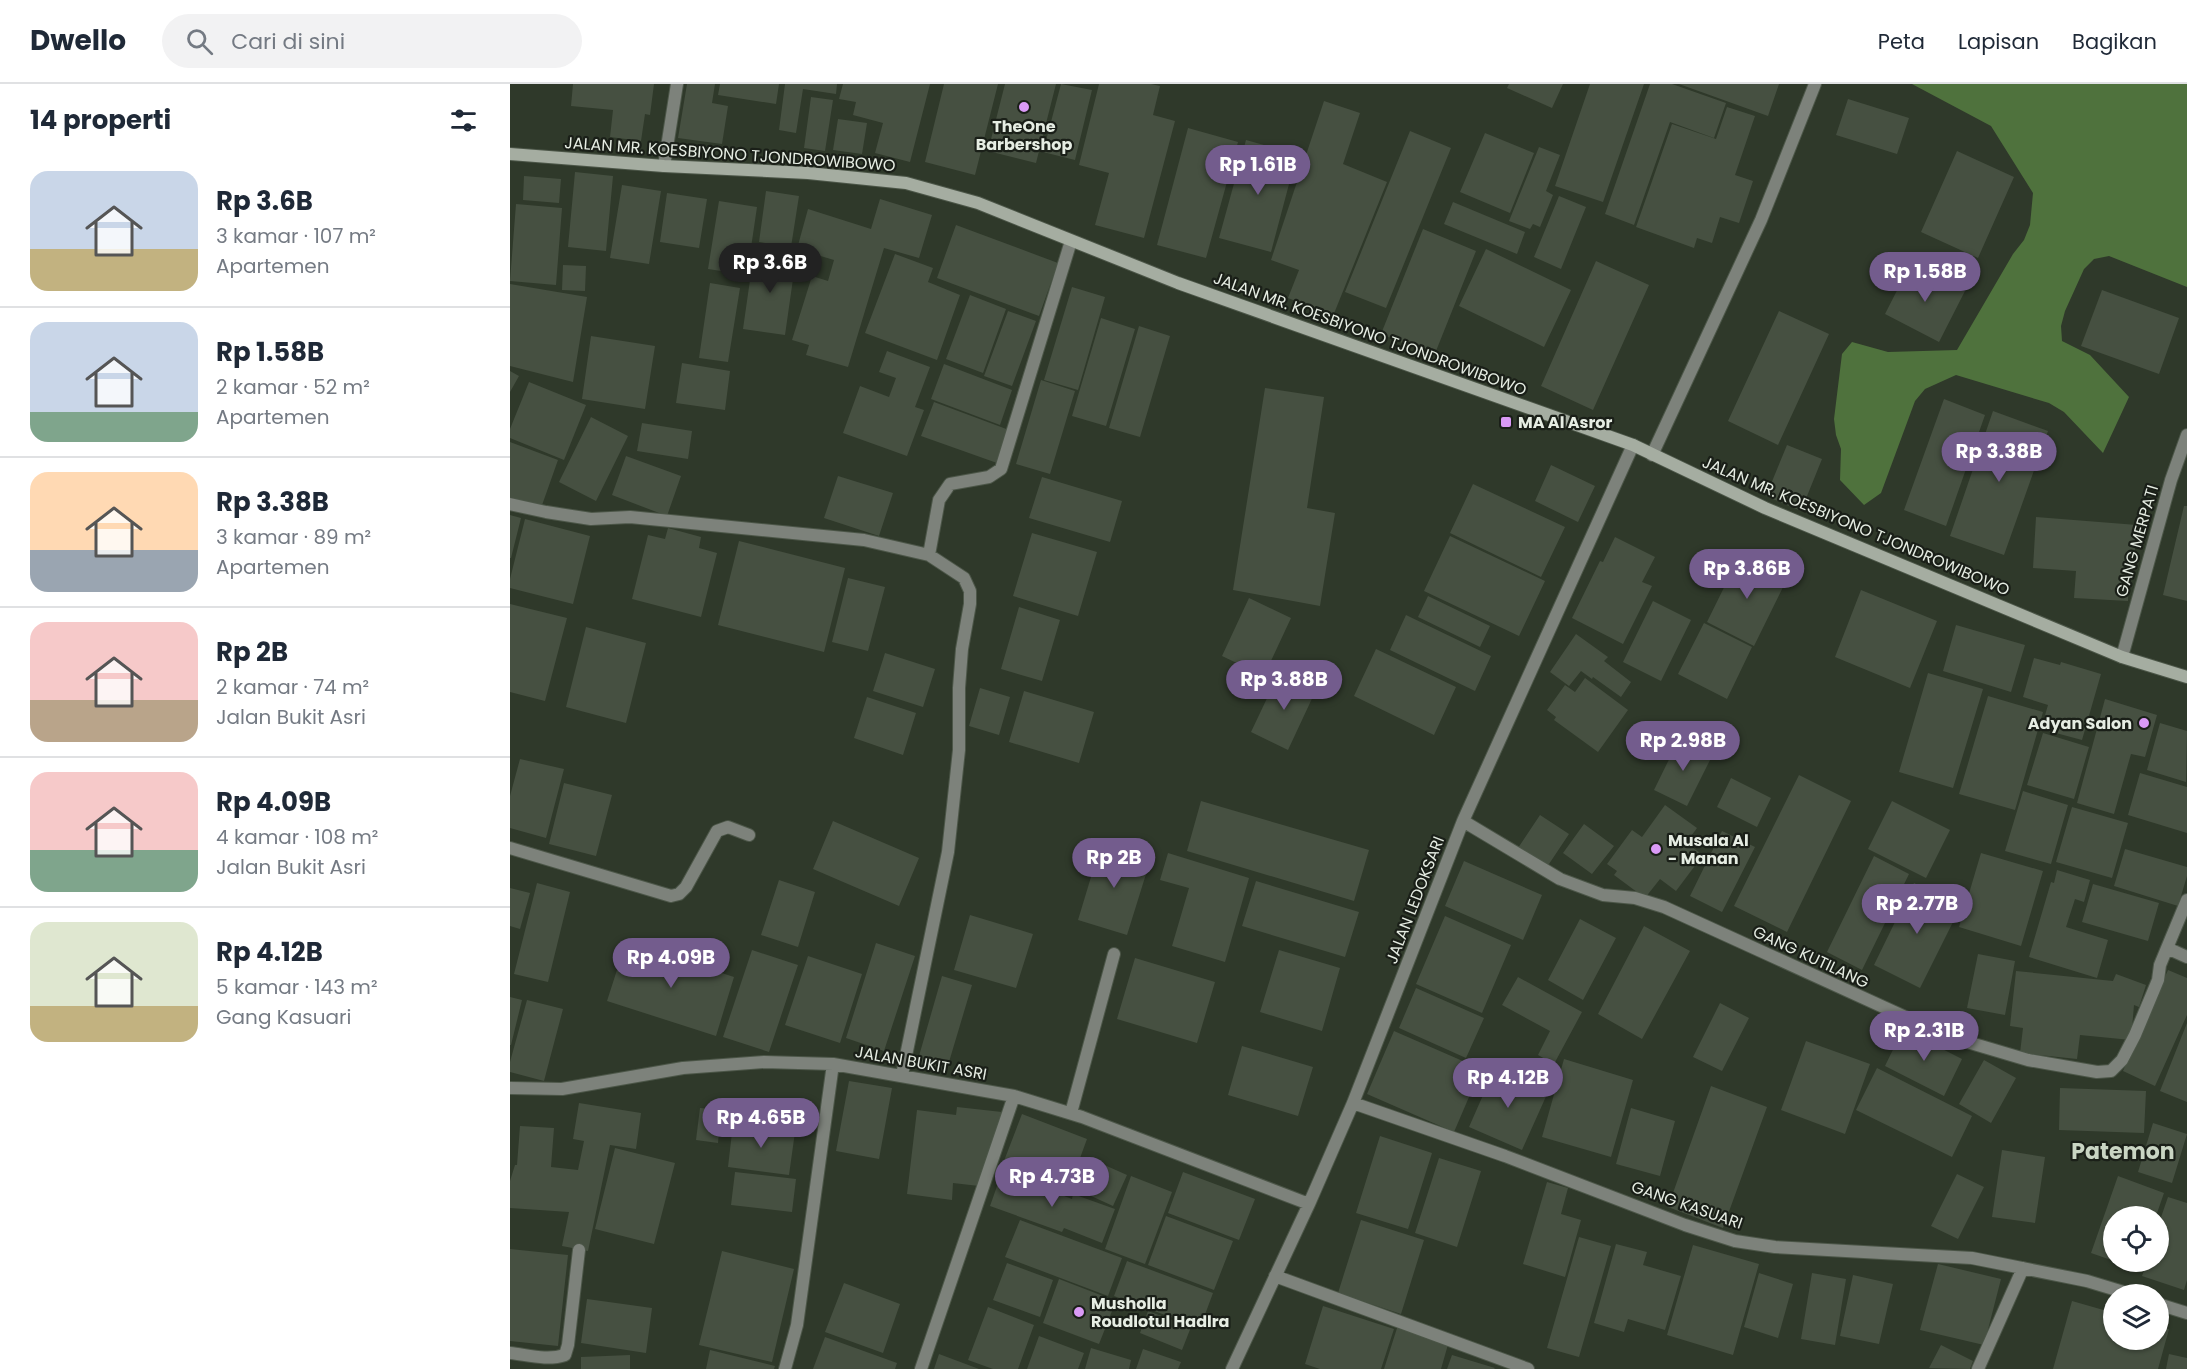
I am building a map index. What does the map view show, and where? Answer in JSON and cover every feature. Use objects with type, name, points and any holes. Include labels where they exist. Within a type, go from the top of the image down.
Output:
[{"type":"main road","name":"JALAN MR. KOESBIYONO TJONDROWIBOWO","points":[[510,154],[664,166],[808,173],[906,183],[978,203],[1189,287],[1633,445],[1765,508],[2122,657],[2187,677]]},
{"type":"street","points":[[664,166],[677,84]]},
{"type":"street","points":[[1652,454],[1761,220],[1815,84]]},
{"type":"street","points":[[929,555],[939,500],[950,484],[989,477],[1001,469],[1071,241]]},
{"type":"street","name":"GANG MERPATI","points":[[2122,657],[2171,480],[2187,435]]},
{"type":"street","name":"JALAN LEDOKSARI","points":[[1232,1369],[1353,1103],[1463,821],[1633,445]]},
{"type":"street","points":[[510,504],[546,513],[591,519],[630,517],[864,540],[929,555],[964,578],[970,591],[970,604],[962,649],[959,688],[959,750],[948,852],[902,1075]]},
{"type":"street","name":"GANG KUTILANG","points":[[1463,821],[1560,879],[1604,895],[1635,897],[1664,907],[1947,1036],[2028,1060],[2097,1072],[2111,1071],[2122,1060],[2135,1035],[2158,981],[2160,965],[2167,948]]},
{"type":"street","points":[[510,848],[670,896],[679,894],[686,887],[717,831],[728,827],[749,835]]},
{"type":"street","points":[[2187,900],[2167,948],[2187,957]]},
{"type":"street","points":[[1071,1113],[1114,954]]},
{"type":"street","name":"JALAN BUKIT ASRI","points":[[510,1088],[562,1089],[683,1068],[764,1062],[833,1064],[1014,1096],[1071,1113],[1309,1204]]},
{"type":"street","points":[[785,1369],[797,1325],[833,1064]]},
{"type":"street","points":[[921,1369],[1014,1096]]},
{"type":"street","name":"GANG KASUARI","points":[[1353,1103],[1504,1156],[1685,1225],[1735,1241],[1775,1246],[1972,1258],[2103,1286]]},
{"type":"street","points":[[510,1353],[548,1358],[565,1355],[579,1250]]},
{"type":"street","points":[[1978,1369],[2022,1268]]},
{"type":"street","points":[[1275,1276],[1528,1369]]},
{"type":"street","points":[[2169,1307],[2187,1313]]},
{"type":"green space","points":[[1912,84],[2187,84],[2187,287],[2109,256],[2094,259],[2084,269],[2065,311],[2061,326],[2062,341],[2090,355],[2129,397],[2103,453],[2064,412],[2049,403],[1956,375],[1925,389],[1915,401],[1881,493],[1864,505],[1840,480],[1841,449],[1834,419],[1842,354],[1852,342],[1888,352],[1957,350],[2013,254],[2024,240],[2030,225],[2033,193],[1991,126]]},
{"type":"building","points":[[573,84],[654,84],[650,115],[645,114],[641,141],[610,137],[613,110],[571,106]]},
{"type":"building","points":[[687,84],[715,84],[712,103],[728,106],[722,144],[678,138]]},
{"type":"building","points":[[720,84],[779,84],[776,104],[718,95]]},
{"type":"building","points":[[785,84],[837,84],[836,94],[803,89],[796,133],[779,130]]},
{"type":"building","points":[[843,84],[930,84],[910,162],[875,153],[883,123],[853,115],[856,102],[839,99]]},
{"type":"building","points":[[944,84],[998,84],[975,175],[925,162]]},
{"type":"building","points":[[1005,84],[1056,84],[1036,163],[988,151]]},
{"type":"building","points":[[1061,84],[1092,90],[1075,160],[1043,152]]},
{"type":"building","points":[[1099,84],[1160,86],[1153,115],[1175,121],[1144,238],[1095,225],[1109,173],[1079,165]]},
{"type":"building","points":[[1509,84],[1563,84],[1552,108],[1507,88]]},
{"type":"building","points":[[1590,84],[1644,84],[1603,202],[1555,186]]},
{"type":"building","points":[[1650,84],[1672,84],[1726,103],[1714,138],[1670,122],[1634,225],[1605,214]]},
{"type":"building","points":[[1679,84],[1779,84],[1768,116]]},
{"type":"building","points":[[811,97],[833,100],[825,151],[804,148]]},
{"type":"building","points":[[1848,99],[1909,118],[1897,154],[1836,135]]},
{"type":"building","points":[[1324,101],[1360,113],[1343,164],[1387,182],[1333,316],[1288,298],[1299,270],[1271,260]]},
{"type":"building","points":[[1727,107],[1755,116],[1735,175],[1753,181],[1739,223],[1720,217],[1712,243],[1697,238],[1694,248],[1636,227],[1672,124],[1716,139]]},
{"type":"building","points":[[838,119],[867,123],[862,154],[833,150]]},
{"type":"building","points":[[1188,128],[1238,142],[1206,258],[1157,245]]},
{"type":"building","points":[[1410,131],[1451,148],[1386,308],[1345,292]]},
{"type":"building","points":[[1485,133],[1534,153],[1510,213],[1460,192]]},
{"type":"building","points":[[1246,140],[1297,154],[1271,252],[1219,238]]},
{"type":"building","points":[[1539,147],[1560,155],[1546,191],[1553,195],[1540,227],[1533,224],[1530,229],[1509,221]]},
{"type":"building","points":[[1957,151],[2014,177],[1978,258],[1921,232]]},
{"type":"building","points":[[575,172],[613,176],[606,251],[568,247]]},
{"type":"building","points":[[524,176],[561,179],[559,203],[523,200]]},
{"type":"building","points":[[622,185],[661,191],[649,264],[610,258]]},
{"type":"building","points":[[766,191],[799,196],[791,247],[759,242]]},
{"type":"building","points":[[667,193],[707,199],[699,248],[660,242]]},
{"type":"building","points":[[1559,196],[1586,207],[1561,269],[1534,257]]},
{"type":"building","points":[[880,199],[932,215],[919,258],[884,248],[848,367],[806,355],[809,345],[792,340],[812,276],[828,281],[834,260],[797,249],[808,209],[871,229]]},
{"type":"building","points":[[719,201],[757,207],[747,275],[708,269]]},
{"type":"building","points":[[1453,202],[1525,232],[1517,254],[1444,224]]},
{"type":"building","points":[[516,204],[562,208],[556,285],[510,281]]},
{"type":"building","points":[[956,225],[1058,263],[1039,316],[937,278]]},
{"type":"building","points":[[1423,229],[1476,251],[1434,356],[1381,334]]},
{"type":"building","points":[[1486,249],[1571,290],[1544,347],[1459,306]]},
{"type":"building","points":[[754,252],[796,258],[785,335],[743,329]]},
{"type":"building","points":[[895,254],[933,268],[928,282],[960,295],[937,360],[865,333]]},
{"type":"building","points":[[1596,261],[1649,285],[1593,410],[1541,386]]},
{"type":"building","points":[[1911,263],[1965,291],[1939,342],[1885,314]]},
{"type":"building","points":[[563,265],[586,266],[585,291],[562,290]]},
{"type":"building","points":[[710,283],[740,288],[728,362],[699,358]]},
{"type":"building","points":[[510,284],[587,297],[573,382],[510,366]]},
{"type":"building","points":[[1072,287],[1105,297],[1078,390],[1044,380]]},
{"type":"building","points":[[2102,290],[2179,318],[2159,374],[2081,346]]},
{"type":"building","points":[[970,295],[1006,309],[983,373],[946,359]]},
{"type":"building","points":[[1008,311],[1036,321],[1012,386],[984,376]]},
{"type":"building","points":[[1779,311],[1829,334],[1778,445],[1728,421]]},
{"type":"building","points":[[1101,318],[1135,329],[1106,426],[1072,416]]},
{"type":"building","points":[[1139,326],[1170,336],[1140,437],[1109,428]]},
{"type":"building","points":[[591,336],[655,346],[645,409],[582,399]]},
{"type":"building","points":[[887,351],[930,367],[915,407],[924,410],[907,456],[843,433],[860,386],[889,397],[896,378],[879,372]]},
{"type":"building","points":[[682,363],[730,371],[725,410],[676,403]]},
{"type":"building","points":[[944,364],[1012,390],[1000,425],[931,399]]},
{"type":"building","points":[[510,371],[519,376],[510,392]]},
{"type":"building","points":[[1041,380],[1075,391],[1050,474],[1016,464]]},
{"type":"building","points":[[529,382],[586,405],[564,460],[510,438],[510,429]]},
{"type":"building","points":[[1265,388],[1324,397],[1307,508],[1335,513],[1320,606],[1233,590]]},
{"type":"building","points":[[1944,399],[1985,415],[1946,526],[1904,510]]},
{"type":"building","points":[[934,402],[1009,430],[997,463],[921,436]]},
{"type":"building","points":[[1993,411],[2048,431],[2004,555],[1950,536]]},
{"type":"building","points":[[591,417],[628,436],[596,501],[559,482]]},
{"type":"building","points":[[642,423],[692,431],[688,459],[637,451]]},
{"type":"building","points":[[510,442],[558,460],[541,508],[510,497]]},
{"type":"building","points":[[1787,445],[1822,459],[1801,511],[1766,496]]},
{"type":"building","points":[[626,456],[681,476],[667,516],[612,495]]},
{"type":"building","points":[[1551,465],[1595,486],[1578,522],[1535,501]]},
{"type":"building","points":[[838,476],[893,493],[879,536],[824,518]]},
{"type":"building","points":[[1042,477],[1122,501],[1110,542],[1029,518]]},
{"type":"building","points":[[1473,484],[1565,527],[1541,577],[1450,533]]},
{"type":"building","points":[[2184,506],[2187,506],[2187,601],[2163,595]]},
{"type":"building","points":[[510,515],[521,518],[511,558],[510,558]]},
{"type":"building","points":[[2036,517],[2137,525],[2133,575],[2129,575],[2128,601],[2074,598],[2076,571],[2033,568]]},
{"type":"building","points":[[525,519],[590,536],[573,604],[510,588],[510,579]]},
{"type":"building","points":[[668,528],[701,537],[699,548],[717,553],[701,617],[632,599],[648,535],[665,539]]},
{"type":"building","points":[[1032,533],[1097,552],[1078,616],[1013,596]]},
{"type":"building","points":[[1450,536],[1545,581],[1519,636],[1424,591]]},
{"type":"building","points":[[1615,537],[1655,557],[1642,582],[1652,586],[1623,644],[1572,618],[1600,561],[1603,562]]},
{"type":"building","points":[[739,541],[845,568],[824,652],[718,625]]},
{"type":"building","points":[[1740,555],[1787,579],[1754,646],[1707,622]]},
{"type":"building","points":[[848,578],[885,587],[868,651],[832,642]]},
{"type":"building","points":[[1861,590],[1937,621],[1910,688],[1835,657]]},
{"type":"building","points":[[1428,596],[1490,626],[1480,647],[1418,617]]},
{"type":"building","points":[[1249,598],[1291,618],[1264,676],[1222,656]]},
{"type":"building","points":[[1653,601],[1691,620],[1661,681],[1623,662]]},
{"type":"building","points":[[510,604],[567,618],[545,701],[510,692]]},
{"type":"building","points":[[1019,607],[1060,620],[1042,681],[1001,669]]},
{"type":"building","points":[[1406,615],[1491,656],[1475,691],[1390,650]]},
{"type":"building","points":[[1704,623],[1752,647],[1727,699],[1678,674]]},
{"type":"building","points":[[1956,625],[2025,645],[2011,692],[1943,671]]},
{"type":"building","points":[[586,627],[646,643],[626,723],[566,707]]},
{"type":"building","points":[[1576,634],[1608,657],[1604,661],[1631,682],[1621,697],[1581,671],[1569,686],[1550,672]]},
{"type":"building","points":[[1376,649],[1456,687],[1434,735],[1354,696]]},
{"type":"building","points":[[885,653],[935,669],[923,707],[873,691]]},
{"type":"building","points":[[2034,658],[2060,665],[2061,662],[2101,674],[2082,740],[2041,729],[2048,705],[2023,697]]},
{"type":"building","points":[[1279,673],[1316,690],[1288,750],[1251,732]]},
{"type":"building","points":[[1928,673],[1983,689],[1953,788],[1899,772]]},
{"type":"building","points":[[1585,678],[1628,710],[1598,752],[1554,720],[1556,717],[1547,710],[1565,685],[1575,692]]},
{"type":"building","points":[[980,688],[1010,697],[999,735],[969,726]]},
{"type":"building","points":[[1024,691],[1094,712],[1079,763],[1009,742]]},
{"type":"building","points":[[1988,696],[2043,712],[2015,810],[1959,794]]},
{"type":"building","points":[[867,697],[916,713],[903,755],[854,738]]},
{"type":"building","points":[[2105,699],[2157,715],[2145,757],[2131,754],[2114,814],[2077,803]]},
{"type":"building","points":[[2160,723],[2187,731],[2186,782],[2147,770]]},
{"type":"building","points":[[2043,733],[2089,747],[2074,799],[2027,785]]},
{"type":"building","points":[[1680,737],[1713,754],[1687,806],[1654,790]]},
{"type":"building","points":[[520,759],[564,769],[546,838],[510,828],[510,796]]},
{"type":"building","points":[[2140,773],[2187,787],[2187,833],[2128,815]]},
{"type":"building","points":[[1799,775],[1851,801],[1787,932],[1734,906]]},
{"type":"building","points":[[1731,778],[1771,798],[1757,827],[1717,807]]},
{"type":"building","points":[[564,783],[612,795],[596,856],[549,844]]},
{"type":"building","points":[[2023,791],[2068,805],[2051,864],[2005,851]]},
{"type":"building","points":[[1201,801],[1369,850],[1354,901],[1187,851]]},
{"type":"building","points":[[1892,801],[1950,830],[1926,878],[1868,849]]},
{"type":"building","name":"Musala Al - Manan","points":[[1665,805],[1697,828],[1686,843],[1703,855],[1676,891],[1660,879],[1645,898],[1614,875],[1617,871],[1607,864],[1632,830],[1642,837]]},
{"type":"building","points":[[2072,807],[2128,823],[2112,878],[2056,862]]},
{"type":"building","points":[[1540,815],[1569,834],[1547,867],[1518,848]]},
{"type":"building","points":[[833,821],[919,858],[899,906],[813,869]]},
{"type":"building","points":[[1584,824],[1614,846],[1592,874],[1563,853]]},
{"type":"building","points":[[1722,831],[1755,847],[1722,912],[1690,896]]},
{"type":"building","points":[[1101,844],[1151,858],[1127,935],[1078,920]]},
{"type":"building","points":[[2125,849],[2187,867],[2187,876],[2178,906],[2114,886]]},
{"type":"building","points":[[1168,853],[1249,878],[1225,962],[1172,946],[1189,888],[1160,880]]},
{"type":"building","points":[[1981,853],[2043,871],[2021,946],[1959,927]]},
{"type":"building","points":[[1874,856],[1909,874],[1862,970],[1827,952]]},
{"type":"building","points":[[1464,861],[1542,895],[1523,940],[1445,906]]},
{"type":"building","points":[[2057,870],[2090,880],[2084,902],[2075,899],[2066,927],[2108,940],[2097,978],[2029,957],[2051,882],[2054,883]]},
{"type":"building","points":[[779,880],[815,892],[798,947],[761,935]]},
{"type":"building","points":[[1256,881],[1359,912],[1345,957],[1242,926]]},
{"type":"building","points":[[537,883],[570,892],[548,982],[514,974]]},
{"type":"building","points":[[1914,883],[1961,906],[1920,988],[1874,965]]},
{"type":"building","points":[[2093,884],[2159,903],[2148,941],[2082,922]]},
{"type":"building","points":[[510,888],[530,893],[520,929],[510,926]]},
{"type":"building","points":[[970,915],[1033,934],[1016,988],[954,970]]},
{"type":"building","points":[[1445,916],[1511,945],[1482,1013],[1416,984]]},
{"type":"building","points":[[1580,919],[1616,938],[1583,1000],[1548,980]]},
{"type":"building","points":[[1644,926],[1690,951],[1642,1039],[1598,1014]]},
{"type":"building","points":[[626,942],[734,977],[716,1036],[607,1001]]},
{"type":"building","points":[[876,943],[915,956],[884,1051],[846,1038]]},
{"type":"building","points":[[752,950],[798,965],[769,1052],[723,1037]]},
{"type":"building","points":[[1279,950],[1340,968],[1322,1031],[1260,1012]]},
{"type":"building","points":[[1978,954],[2015,961],[2005,1015],[1967,1008]]},
{"type":"building","points":[[808,956],[862,974],[840,1043],[785,1025]]},
{"type":"building","points":[[1135,958],[1215,982],[1197,1043],[1117,1019]]},
{"type":"building","points":[[2168,970],[2187,978],[2187,1015],[2155,1086],[2123,1071]]},
{"type":"building","points":[[2016,971],[2113,981],[2116,974],[2146,985],[2139,1007],[2134,1005],[2131,1040],[2080,1035],[2077,1059],[2020,1053],[2023,1028],[2010,1026]]},
{"type":"building","points":[[942,976],[972,985],[946,1072],[917,1063]]},
{"type":"building","points":[[1518,977],[1582,1012],[1554,1064],[1538,1055],[1550,1031],[1502,1005]]},
{"type":"building","points":[[1416,988],[1484,1018],[1466,1058],[1399,1028]]},
{"type":"building","points":[[510,997],[522,1000],[511,1045],[510,1045]]},
{"type":"building","points":[[527,1000],[563,1009],[544,1081],[510,1072],[510,1062]]},
{"type":"building","points":[[1720,1003],[1749,1018],[1722,1071],[1693,1057]]},
{"type":"building","points":[[2187,1023],[2187,1102],[2160,1091]]},
{"type":"building","points":[[1903,1029],[1962,1059],[1944,1096],[1885,1066]]},
{"type":"building","points":[[1394,1031],[1481,1069],[1454,1132],[1367,1094]]},
{"type":"building","points":[[1806,1041],[1870,1064],[1845,1134],[1781,1110]]},
{"type":"building","points":[[1242,1046],[1313,1067],[1298,1116],[1228,1095]]},
{"type":"building","points":[[1564,1059],[1633,1080],[1611,1157],[1542,1137]]},
{"type":"building","points":[[1984,1060],[2016,1078],[1991,1123],[1959,1104]]},
{"type":"building","points":[[1495,1068],[1548,1092],[1522,1150],[1469,1127]]},
{"type":"building","points":[[1877,1068],[1972,1116],[1952,1157],[1856,1110]]},
{"type":"building","points":[[849,1081],[892,1088],[879,1159],[836,1151]]},
{"type":"building","points":[[1711,1086],[1767,1107],[1723,1228],[1668,1207]]},
{"type":"building","points":[[2060,1088],[2146,1091],[2144,1133],[2059,1130]]},
{"type":"building","points":[[579,1103],[641,1113],[636,1149],[610,1145],[588,1251],[562,1246],[569,1212],[510,1208],[510,1181],[515,1165],[517,1165],[520,1126],[554,1128],[551,1167],[578,1170],[584,1141],[573,1139]]},
{"type":"building","points":[[957,1107],[1002,1112],[979,1186],[953,1183],[952,1200],[907,1194],[917,1110],[956,1115]]},
{"type":"building","points":[[700,1108],[721,1110],[718,1143],[696,1140]]},
{"type":"building","points":[[1631,1108],[1675,1121],[1660,1176],[1616,1164]]},
{"type":"building","points":[[1022,1114],[1087,1139],[1068,1191],[1002,1166]]},
{"type":"building","points":[[2153,1123],[2187,1134],[2172,1183],[2138,1172]]},
{"type":"building","points":[[733,1124],[795,1132],[789,1175],[728,1167]]},
{"type":"building","points":[[1380,1136],[1432,1153],[1408,1229],[1356,1213]]},
{"type":"building","points":[[615,1148],[675,1163],[654,1244],[595,1229]]},
{"type":"building","points":[[2002,1150],[2045,1157],[2035,1223],[1992,1217]]},
{"type":"building","points":[[1439,1158],[1481,1171],[1457,1247],[1415,1233]]},
{"type":"building","points":[[1091,1159],[1127,1175],[1113,1206],[1078,1190]]},
{"type":"building","points":[[735,1172],[796,1179],[792,1212],[731,1205]]},
{"type":"building","points":[[1002,1172],[1072,1199],[1073,1194],[1115,1209],[1102,1243],[1064,1228],[1062,1232],[990,1206]]},
{"type":"building","points":[[1183,1172],[1255,1199],[1239,1240],[1168,1213]]},
{"type":"building","points":[[1957,1174],[1984,1187],[1958,1239],[1931,1226]]},
{"type":"building","points":[[1131,1176],[1172,1192],[1145,1264],[1105,1249]]},
{"type":"building","points":[[2118,1176],[2164,1193],[2159,1206],[2107,1206]]},
{"type":"building","points":[[1547,1182],[1568,1188],[1561,1214],[1581,1220],[1565,1277],[1523,1264]]},
{"type":"building","points":[[2168,1197],[2187,1203],[2187,1280],[2184,1290],[2142,1276],[2143,1272],[2169,1272],[2169,1206],[2165,1206]]},
{"type":"building","points":[[1166,1216],[1233,1241],[1214,1290],[1148,1265]]},
{"type":"building","points":[[2103,1219],[2103,1257],[2091,1253]]},
{"type":"building","points":[[1020,1220],[1122,1258],[1108,1296],[1005,1257]]},
{"type":"building","points":[[1361,1220],[1424,1240],[1401,1314],[1338,1293]]},
{"type":"building","points":[[1579,1237],[1611,1246],[1579,1357],[1547,1348]]},
{"type":"building","points":[[1616,1244],[1647,1252],[1643,1265],[1681,1276],[1665,1330],[1628,1319],[1624,1332],[1594,1323]]},
{"type":"building","points":[[1693,1245],[1759,1264],[1733,1355],[1667,1335]]},
{"type":"building","points":[[510,1249],[568,1255],[558,1346],[510,1341]]},
{"type":"building","points":[[722,1251],[794,1269],[772,1362],[699,1345]]},
{"type":"building","points":[[1127,1261],[1213,1293],[1200,1328],[1114,1296]]},
{"type":"building","points":[[1007,1263],[1053,1280],[1040,1317],[993,1300]]},
{"type":"building","points":[[1938,1264],[2001,1279],[1984,1345],[1920,1330]]},
{"type":"building","points":[[1759,1273],[1793,1284],[1778,1338],[1744,1327]]},
{"type":"building","points":[[1812,1273],[1846,1279],[1835,1345],[1801,1339]]},
{"type":"building","points":[[1853,1275],[1893,1284],[1879,1344],[1840,1336]]},
{"type":"building","name":"Musholla Roudlotul Hadlra","points":[[1059,1279],[1116,1301],[1099,1344],[1043,1323]]},
{"type":"building","points":[[844,1283],[900,1304],[883,1353],[825,1332]]},
{"type":"building","points":[[587,1299],[652,1308],[646,1353],[581,1343]]},
{"type":"building","points":[[2072,1301],[2103,1310],[2103,1350],[2163,1350],[2158,1369],[2053,1369]]},
{"type":"building","points":[[1323,1306],[1394,1329],[1381,1369],[1320,1369],[1305,1364]]},
{"type":"building","points":[[988,1307],[1034,1325],[1018,1369],[993,1369],[968,1360]]},
{"type":"building","points":[[1148,1311],[1191,1327],[1182,1350],[1140,1333]]},
{"type":"building","points":[[1398,1325],[1449,1341],[1441,1369],[1384,1369]]},
{"type":"building","points":[[1039,1336],[1084,1353],[1078,1369],[1027,1369]]},
{"type":"building","points":[[825,1337],[897,1363],[895,1369],[813,1369]]},
{"type":"building","points":[[1941,1345],[1973,1361],[1970,1369],[1929,1368]]},
{"type":"building","points":[[1091,1348],[1131,1360],[1129,1369],[1085,1369]]},
{"type":"building","points":[[1143,1349],[1181,1362],[1178,1369],[1136,1369]]},
{"type":"building","points":[[710,1350],[775,1366],[774,1369],[706,1369]]},
{"type":"building","points":[[939,1354],[979,1369],[934,1369]]},
{"type":"building","points":[[2169,1354],[2187,1358],[2187,1369],[2166,1369]]},
{"type":"building","points":[[630,1355],[630,1369],[581,1369],[581,1357]]},
{"type":"building","points":[[1452,1355],[1495,1368],[1447,1369]]},
{"type":"place","name":"TheOne Barbershop","points":[[1024,107]]},
{"type":"place","name":"MA Al Asror","points":[[1506,422]]},
{"type":"place","name":"Adyan Salon","points":[[2144,723]]},
{"type":"place","name":"Musala Al - Manan","points":[[1656,849]]},
{"type":"place","name":"Musholla Roudlotul Hadlra","points":[[1079,1312]]},
{"type":"district","name":"Patemon","points":[[2123,1151]]}]
